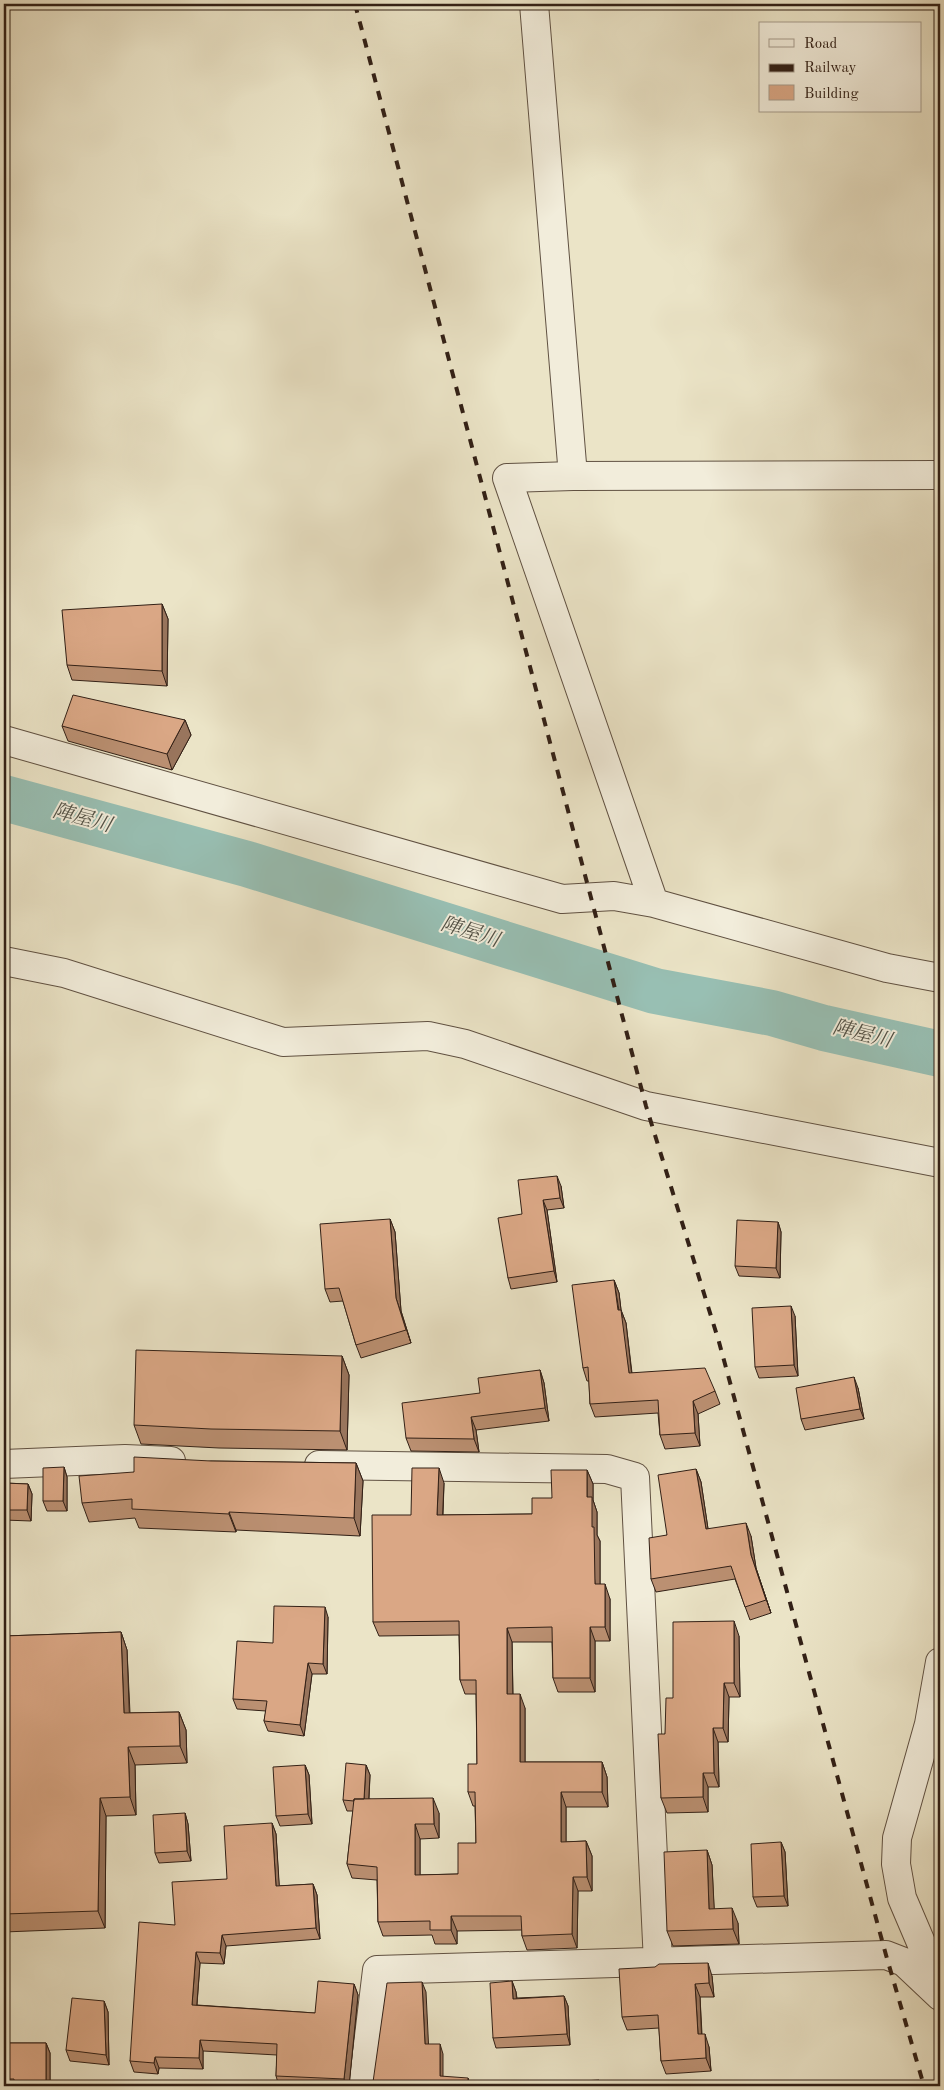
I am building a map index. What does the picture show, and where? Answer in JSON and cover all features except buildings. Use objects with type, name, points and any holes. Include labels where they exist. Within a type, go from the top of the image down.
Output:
[{"type":"street","points":[[534,4],[573,476]]},
{"type":"street","points":[[654,903],[508,478],[573,476],[940,475]]},
{"type":"street","points":[[4,740],[562,899],[614,896],[654,903],[886,968],[940,978]]},
{"type":"street","points":[[4,961],[64,973],[283,1042],[428,1036],[464,1044],[646,1106],[940,1163]]},
{"type":"street","points":[[4,1464],[124,1459],[200,1463]]},
{"type":"street","points":[[298,1465],[607,1469],[635,1477],[658,1963]]},
{"type":"street","points":[[940,1662],[929,1724],[897,1838],[896,1864],[902,1898],[940,1987]]},
{"type":"street","points":[[364,2086],[377,1970],[886,1955],[904,1962],[940,1996]]},
{"type":"waterway","name":"陣屋川","points":[[4,798],[247,864],[655,991],[772,1013],[824,1028],[940,1054]]},
{"type":"railway","points":[[355,4],[646,1106],[719,1342],[886,1955],[924,2086]]}]
